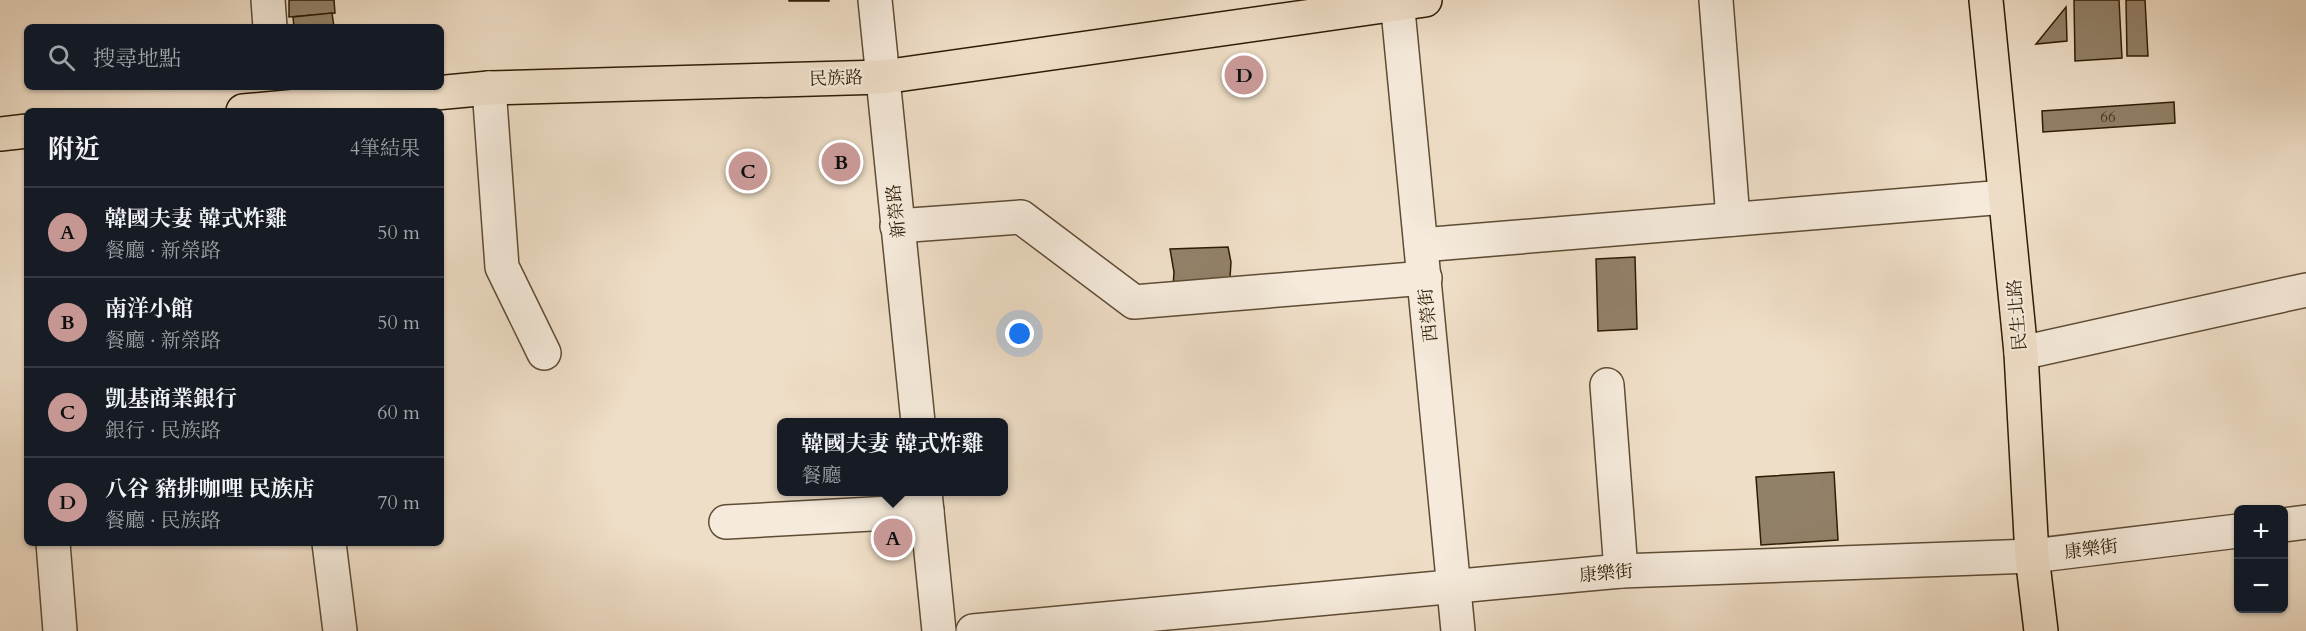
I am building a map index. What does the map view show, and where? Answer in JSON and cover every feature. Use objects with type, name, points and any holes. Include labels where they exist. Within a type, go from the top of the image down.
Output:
[{"type":"main road","name":"民生北路","points":[[1986,0],[2021,353],[2032,556],[2041,631]]},
{"type":"main road","name":"民族路","points":[[254,108],[276,102],[489,88],[883,77],[1407,1]]},
{"type":"main road","points":[[0,134],[24,131]]},
{"type":"street","points":[[268,0],[270,24]]},
{"type":"street","name":"新榮路","points":[[875,0],[917,418]]},
{"type":"street","points":[[1716,0],[1733,219]]},
{"type":"street","name":"西榮街","points":[[1407,1],[1421,244],[1458,631]]},
{"type":"street","points":[[489,88],[502,267],[544,353]]},
{"type":"street","points":[[1421,244],[2006,197]]},
{"type":"street","points":[[897,226],[1021,217],[1134,302],[1425,278]]},
{"type":"street","points":[[2021,353],[2306,290]]},
{"type":"street","points":[[1607,385],[1621,571]]},
{"type":"street","points":[[726,522],[926,501],[939,631]]},
{"type":"street","points":[[2288,524],[2306,522]]},
{"type":"street","name":"康樂街","points":[[973,631],[1621,571],[2032,556],[2234,531]]},
{"type":"street","points":[[53,546],[60,631]]},
{"type":"street","points":[[329,546],[340,631]]},
{"type":"building","points":[[289,0],[334,0],[335,13],[289,17]]},
{"type":"building","points":[[829,0],[829,1],[789,1]]},
{"type":"building","points":[[2074,0],[2119,0],[2122,58],[2075,61]]},
{"type":"building","points":[[2126,0],[2145,0],[2148,56],[2127,56]]},
{"type":"building","points":[[2066,7],[2067,41],[2036,44]]},
{"type":"building","points":[[332,13],[334,24],[294,24],[293,17]]},
{"type":"building","points":[[2174,102],[2175,123],[2043,132],[2042,111]]},
{"type":"building","points":[[1228,247],[1231,262],[1229,294],[1173,287],[1174,272],[1170,249]]},
{"type":"building","points":[[1635,257],[1637,329],[1598,331],[1596,259]]},
{"type":"building","points":[[1834,472],[1838,540],[1761,545],[1756,477]]},
{"type":"place","name":"八谷 豬排咖哩 民族店","points":[[1244,75]]},
{"type":"place","name":"南洋小館","points":[[841,162]]},
{"type":"place","name":"凱基商業銀行","points":[[748,171]]},
{"type":"place","name":"韓國夫妻 韓式炸雞","points":[[893,538]]}]
